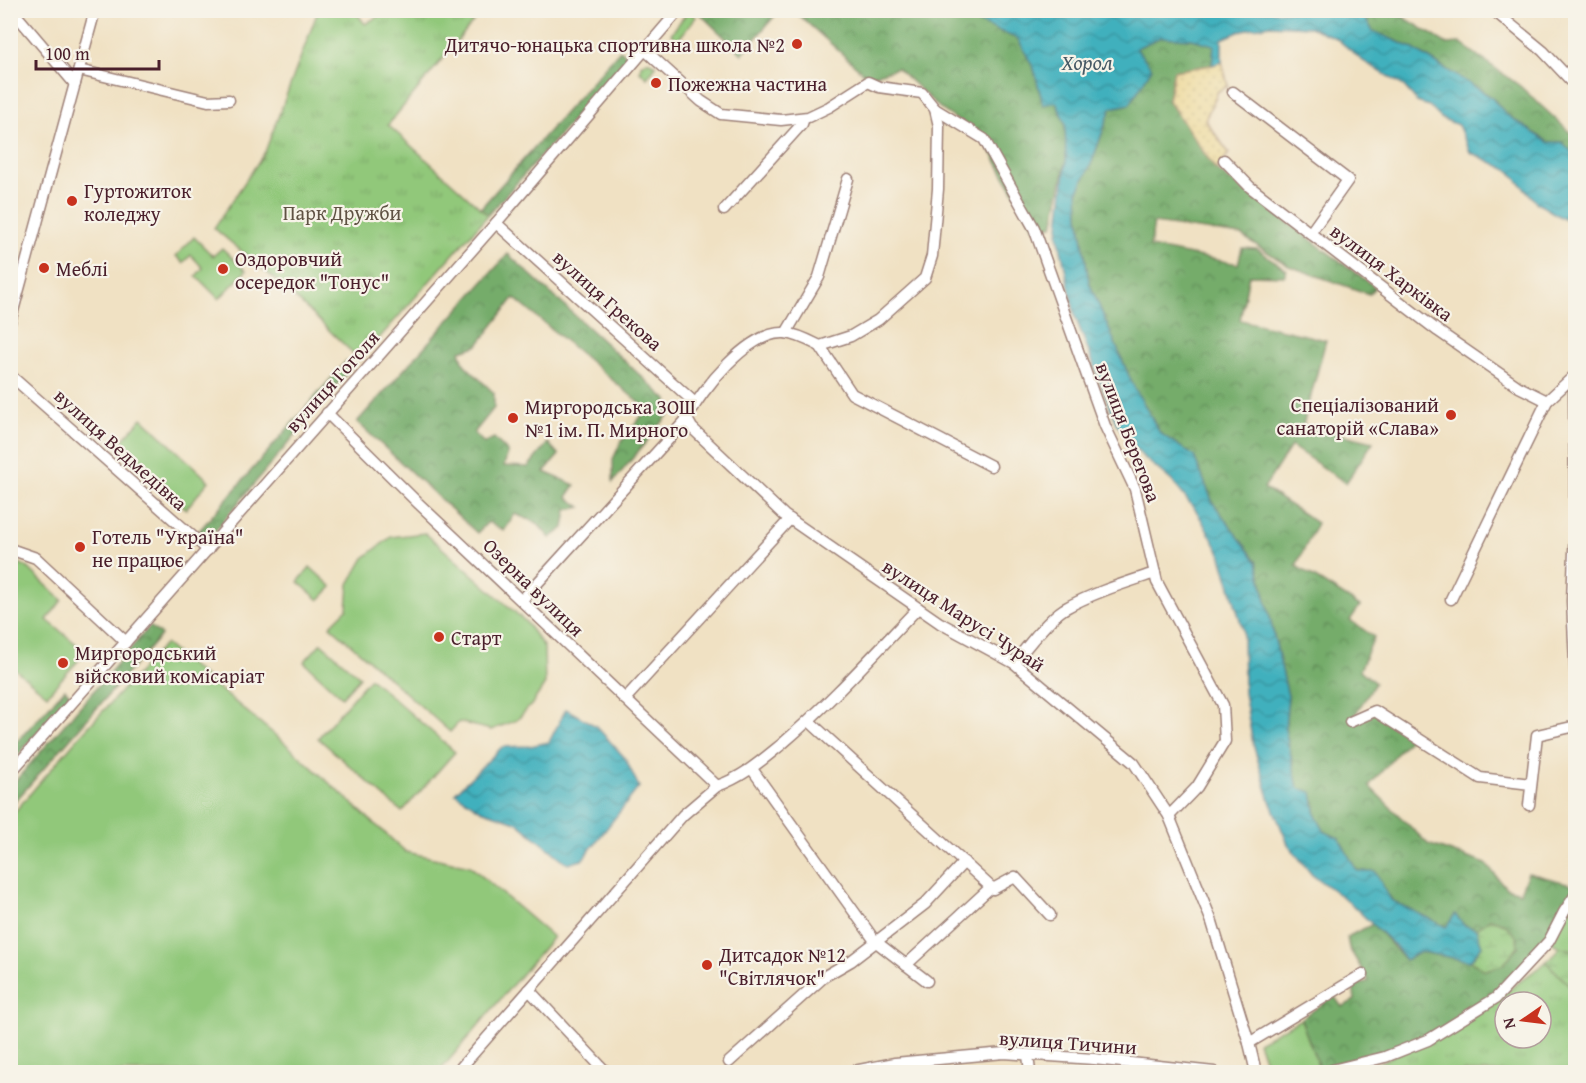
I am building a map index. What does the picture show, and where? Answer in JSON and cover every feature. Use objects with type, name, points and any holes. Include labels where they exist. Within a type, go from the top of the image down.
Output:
[{"type":"street","points":[[12,10],[75,84]]},
{"type":"street","points":[[10,322],[95,10]]},
{"type":"street","name":"вулиця Гоголя","points":[[10,773],[496,224],[679,10]]},
{"type":"street","points":[[1493,10],[1543,51],[1575,86]]},
{"type":"street","points":[[646,51],[701,101],[722,114],[781,120],[804,118],[802,124],[724,210]]},
{"type":"street","points":[[79,70],[208,101],[229,100]]},
{"type":"street","name":"вулиця Берегова","points":[[804,118],[829,107],[868,82],[879,87],[921,93],[935,109],[984,139],[1034,228],[1105,426],[1135,489],[1157,582],[1223,705],[1226,741],[1197,787],[1170,816]]},
{"type":"street","points":[[1233,92],[1348,180],[1311,232]]},
{"type":"street","points":[[820,346],[851,336],[878,320],[925,278],[932,256],[938,189],[939,126],[935,109]]},
{"type":"street","name":"вулиця Харківка","points":[[1224,160],[1250,187],[1438,331],[1519,387],[1547,401]]},
{"type":"street","points":[[786,333],[819,277],[848,179]]},
{"type":"street","name":"вулиця Грекова","points":[[496,224],[695,403]]},
{"type":"street","points":[[522,600],[687,419],[695,403],[736,355],[770,334],[786,333],[806,338],[820,346],[852,394],[991,466]]},
{"type":"street","name":"вулиця Ведмедівка","points":[[10,375],[207,550]]},
{"type":"street","points":[[1451,599],[1547,401],[1574,375]]},
{"type":"street","points":[[1574,375],[1575,528],[1572,601],[1575,684]]},
{"type":"street","name":"Озерна вулиця","points":[[327,413],[418,503],[717,786]]},
{"type":"street","name":"вулиця Марусі Чурай","points":[[687,419],[692,428],[790,519],[940,623],[1014,663],[1134,763],[1170,816],[1212,922],[1256,1072]]},
{"type":"street","points":[[625,699],[790,519]]},
{"type":"street","points":[[10,549],[36,558],[126,642]]},
{"type":"street","points":[[1014,663],[1062,610],[1109,589],[1155,573]]},
{"type":"street","points":[[457,1072],[683,815],[717,786],[731,782],[752,769],[809,721],[918,608]]},
{"type":"street","points":[[1350,722],[1375,711],[1480,778],[1531,784]]},
{"type":"street","points":[[809,721],[993,889],[1015,877],[1050,915]]},
{"type":"street","points":[[1529,805],[1537,735],[1575,726]]},
{"type":"street","points":[[752,769],[875,941],[927,981]]},
{"type":"street","points":[[729,1062],[825,976],[851,961],[926,904],[964,862]]},
{"type":"street","points":[[906,965],[991,887]]},
{"type":"street","points":[[1324,1072],[1369,1067],[1385,1057],[1428,1040],[1496,998],[1549,940],[1575,894]]},
{"type":"street","points":[[1249,1043],[1363,974]]},
{"type":"street","points":[[529,990],[606,1072]]},
{"type":"street","name":"вулиця Тичини","points":[[849,1072],[894,1063],[1004,1053],[1094,1059],[1214,1072]]},
{"type":"street","points":[[1028,1055],[1030,1072]]},
{"type":"green space","name":"Парк Дружби","points":[[318,11],[355,11],[365,24],[384,13],[383,11],[482,11],[388,125],[488,215],[360,360],[284,287],[214,228],[265,152]]},
{"type":"green space","points":[[688,11],[696,17],[678,40],[671,34]]},
{"type":"green space","points":[[697,11],[779,11],[742,54]]},
{"type":"green space","points":[[794,11],[953,11],[1018,39],[1034,69],[1043,104],[1056,102],[1065,123],[1066,161],[1053,226],[1034,228],[984,139],[941,109],[897,68],[868,77]]},
{"type":"green space","points":[[1360,11],[1394,11],[1447,44],[1460,43],[1520,86],[1575,137],[1575,155],[1562,142],[1548,142],[1507,115],[1490,96],[1410,47],[1373,31]]},
{"type":"green space","points":[[1161,37],[1192,39],[1214,45],[1212,65],[1174,71],[1168,100],[1216,170],[1375,287],[1369,294],[1289,266],[1241,235],[1154,223],[1150,247],[1238,264],[1242,248],[1257,249],[1287,270],[1284,276],[1249,275],[1240,320],[1326,340],[1303,425],[1373,442],[1346,483],[1291,446],[1264,488],[1317,523],[1296,566],[1360,606],[1350,620],[1374,637],[1360,670],[1375,683],[1351,721],[1375,711],[1413,735],[1369,786],[1428,844],[1486,864],[1506,888],[1520,892],[1528,873],[1575,885],[1575,894],[1549,941],[1503,990],[1493,990],[1493,1000],[1428,1040],[1319,1068],[1301,1019],[1334,996],[1342,1007],[1355,1000],[1353,986],[1369,981],[1349,948],[1347,937],[1373,924],[1405,960],[1421,952],[1470,961],[1485,970],[1502,965],[1518,947],[1490,919],[1476,929],[1464,925],[1446,927],[1391,900],[1375,871],[1357,872],[1339,838],[1325,832],[1316,816],[1314,802],[1298,788],[1285,729],[1288,696],[1257,562],[1213,503],[1194,456],[1160,433],[1132,383],[1089,282],[1079,216],[1078,191],[1092,162],[1111,108],[1130,104],[1138,90],[1136,48]]},
{"type":"green space","points":[[620,50],[629,57],[488,215],[480,209]]},
{"type":"green space","points":[[645,62],[656,66],[647,78],[640,71],[641,65]]},
{"type":"green space","name":"Оздоровчий осередок \"Тонус\"","points":[[194,237],[213,256],[222,248],[246,271],[219,299],[196,276],[203,268],[191,255],[183,263],[176,256]]},
{"type":"green space","points":[[508,254],[667,400],[670,413],[613,482],[613,459],[621,442],[647,409],[514,298],[477,346],[460,351],[464,364],[494,393],[494,408],[474,433],[484,443],[494,438],[508,452],[504,466],[528,467],[548,443],[559,455],[544,472],[575,485],[567,497],[581,507],[567,510],[564,528],[550,538],[537,523],[515,514],[504,531],[488,522],[477,533],[357,422]]},
{"type":"green space","points":[[346,361],[352,367],[208,539],[199,531]]},
{"type":"green space","points":[[142,418],[209,481],[186,509],[118,445]]},
{"type":"green space","name":"Старт","points":[[425,533],[525,621],[544,647],[545,684],[532,704],[517,720],[491,730],[459,722],[450,732],[330,626],[347,609],[349,584],[364,558],[391,537]]},
{"type":"green space","points":[[10,559],[27,567],[62,600],[47,620],[86,652],[47,695],[11,666]]},
{"type":"green space","points":[[310,567],[332,587],[319,600],[298,582]]},
{"type":"green space","points":[[150,626],[161,635],[11,806],[11,786]]},
{"type":"green space","points":[[321,643],[360,677],[342,697],[304,662]]},
{"type":"green space","points":[[165,644],[286,744],[406,852],[470,866],[553,937],[439,1072],[11,1072],[11,816],[77,739]]},
{"type":"green space","points":[[370,678],[455,752],[402,812],[318,738]]},
{"type":"green space","points":[[65,689],[70,695],[11,763],[11,748]]},
{"type":"green space","points":[[1575,894],[1575,951],[1549,941]]},
{"type":"green space","points":[[1490,919],[1505,924],[1517,937],[1518,947],[1502,965],[1485,970],[1470,961],[1482,946],[1476,929]]},
{"type":"green space","points":[[1560,947],[1575,951],[1575,991],[1546,962]]},
{"type":"green space","points":[[1546,962],[1575,991],[1575,1072],[1376,1072],[1375,1065],[1478,1013],[1493,1002],[1493,1050],[1553,1050],[1553,990],[1509,990]]},
{"type":"green space","points":[[1301,1019],[1319,1068],[1266,1065],[1258,1042]]},
{"type":"sand","points":[[1222,62],[1228,86],[1218,91],[1205,120],[1229,153],[1216,170],[1168,100],[1174,71]]},
{"type":"water","name":"Хорол","points":[[953,11],[1360,11],[1373,31],[1410,47],[1490,96],[1507,115],[1548,142],[1562,142],[1575,155],[1575,226],[1537,203],[1510,171],[1470,152],[1458,125],[1441,118],[1429,106],[1417,102],[1404,86],[1363,61],[1336,38],[1310,27],[1270,25],[1243,30],[1222,39],[1222,62],[1212,65],[1214,45],[1192,39],[1161,37],[1136,48],[1152,68],[1130,104],[1111,108],[1092,162],[1078,191],[1079,216],[1089,282],[1132,383],[1160,433],[1194,456],[1213,503],[1257,562],[1288,696],[1285,729],[1298,788],[1312,792],[1316,816],[1325,832],[1339,838],[1357,871],[1375,871],[1391,900],[1446,927],[1455,914],[1464,925],[1476,929],[1482,946],[1470,961],[1421,952],[1405,960],[1395,946],[1348,901],[1312,875],[1288,844],[1270,801],[1253,744],[1244,693],[1243,630],[1220,553],[1197,512],[1172,481],[1142,456],[1116,423],[1075,316],[1058,235],[1066,161],[1065,123],[1056,102],[1043,105],[1034,69],[1018,39]]},
{"type":"water","points":[[566,709],[596,726],[625,758],[639,787],[582,860],[568,864],[516,822],[481,810],[455,793],[502,747],[530,746],[549,742]]},
{"type":"place","name":"Дитячо-юнацька спортивна школа №2","points":[[797,44]]},
{"type":"place","name":"Пожежна частина","points":[[656,83]]},
{"type":"place","name":"Гуртожиток коледжу","points":[[72,201]]},
{"type":"place","name":"Меблі","points":[[44,268]]},
{"type":"place","name":"Оздоровчий осередок \"Тонус\"","points":[[223,269]]},
{"type":"place","name":"Спеціалізований санаторій «Слава»","points":[[1451,415]]},
{"type":"place","name":"Миргородська ЗОШ №1 ім. П. Мирного","points":[[513,418]]},
{"type":"place","name":"Готель \"Україна\" не працює","points":[[80,547]]},
{"type":"place","name":"Старт","points":[[439,637]]},
{"type":"place","name":"Миргородський війсковий комісаріат","points":[[63,663]]},
{"type":"place","name":"Дитсадок №12 \"Світлячок\"","points":[[707,965]]}]
